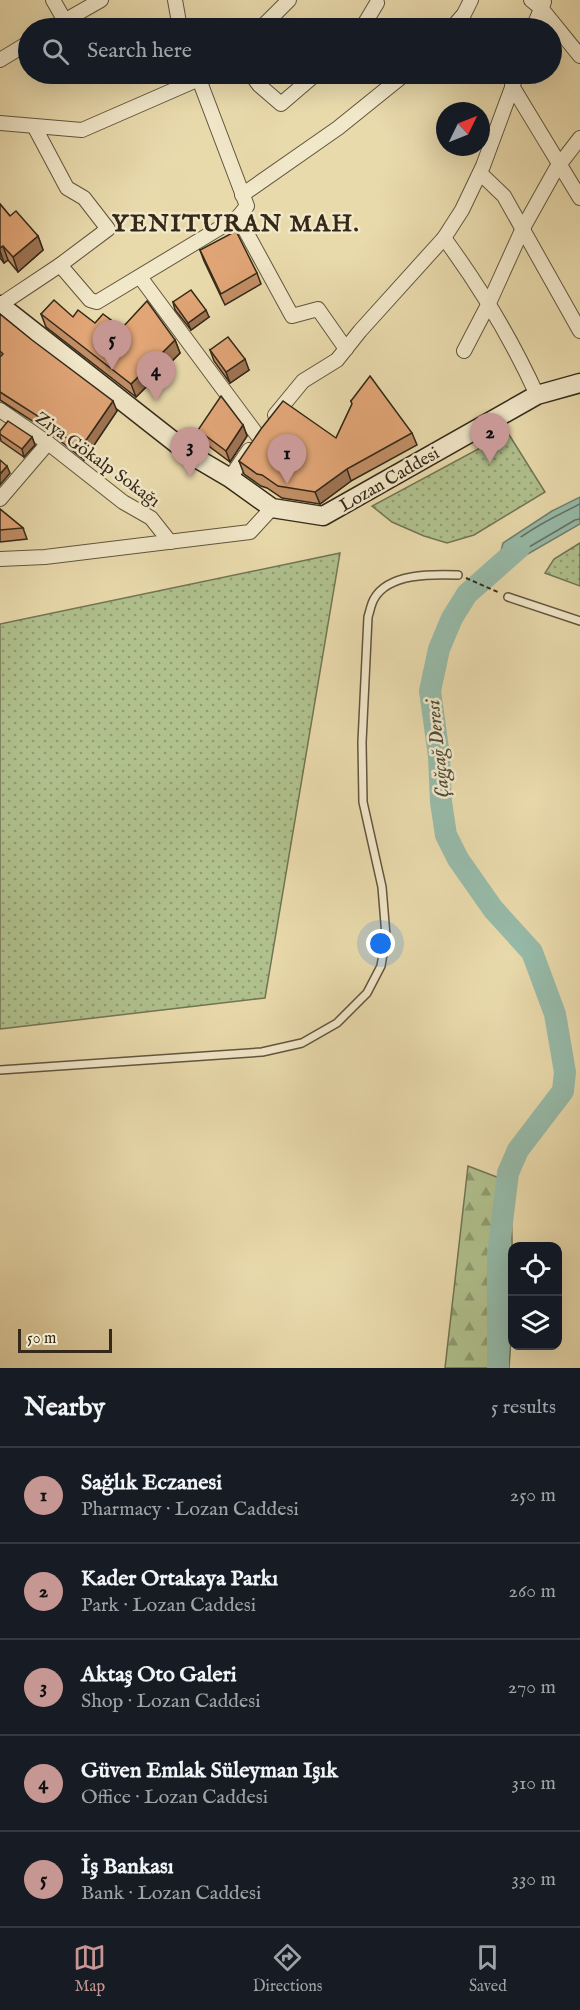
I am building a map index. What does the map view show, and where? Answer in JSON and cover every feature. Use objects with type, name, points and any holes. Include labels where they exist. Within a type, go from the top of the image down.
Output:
[{"type":"main road","name":"Lozan Caddesi","points":[[0,305],[191,455],[230,478],[272,508],[323,516],[537,395],[580,383]]},
{"type":"street","points":[[54,0],[63,18]]},
{"type":"street","points":[[70,18],[101,0]]},
{"type":"street","points":[[175,0],[178,18]]},
{"type":"street","points":[[271,18],[289,0]]},
{"type":"street","points":[[461,18],[471,0]]},
{"type":"street","points":[[368,18],[377,3]]},
{"type":"street","points":[[535,18],[539,3]]},
{"type":"street","points":[[539,3],[551,18]]},
{"type":"street","points":[[562,33],[580,56]]},
{"type":"street","points":[[0,60],[18,49]]},
{"type":"street","points":[[0,123],[82,130],[181,84]]},
{"type":"street","points":[[60,265],[90,300],[97,302],[238,217],[247,206],[201,84]]},
{"type":"street","points":[[258,84],[281,104],[304,84]]},
{"type":"street","points":[[242,195],[338,128],[393,84]]},
{"type":"street","points":[[230,478],[258,436],[303,381],[337,360],[360,331],[444,238],[462,210],[480,173],[513,84]]},
{"type":"street","points":[[516,84],[580,198]]},
{"type":"street","points":[[0,305],[60,265],[108,229],[84,198],[67,188],[34,126]]},
{"type":"street","points":[[464,351],[523,228],[560,163],[580,138]]},
{"type":"street","points":[[480,173],[504,196],[580,331]]},
{"type":"street","points":[[238,217],[292,316],[318,309],[346,349]]},
{"type":"street","points":[[444,238],[474,277],[518,354],[537,395]]},
{"type":"street","points":[[140,277],[258,436]]},
{"type":"street","name":"Ziya Gökalp Sokağı","points":[[0,410],[48,443],[123,502],[151,518],[170,542]]},
{"type":"street","points":[[0,499],[48,443]]},
{"type":"street","points":[[0,559],[45,558],[250,532],[272,508]]},
{"type":"lane","points":[[0,1070],[262,1052],[302,1043],[337,1023],[367,993],[381,966],[386,936],[382,887],[363,802],[362,742],[368,617],[375,597],[393,581],[438,574],[458,575]]},
{"type":"lane","points":[[508,597],[580,621]]},
{"type":"path","points":[[458,575],[508,597]]},
{"type":"green space","points":[[508,433],[545,492],[474,535],[447,543],[392,522],[372,506]]},
{"type":"green space","points":[[580,543],[580,586],[545,573],[554,559]]},
{"type":"green space","points":[[340,553],[265,998],[0,1029],[0,624]]},
{"type":"green space","points":[[468,1166],[510,1182],[512,1242],[508,1242],[509,1368],[445,1368]]},
{"type":"water","points":[[580,497],[580,524],[526,555],[497,567],[503,543],[552,511]]},
{"type":"building","points":[[0,204],[10,216],[16,211],[38,236],[13,257],[3,246],[0,248]]},
{"type":"building","points":[[236,231],[257,273],[221,294],[200,250]]},
{"type":"building","points":[[191,290],[206,310],[188,323],[173,302]]},
{"type":"building","points":[[54,300],[73,317],[78,310],[95,323],[103,314],[122,328],[147,301],[175,340],[131,384],[41,314]]},
{"type":"building","points":[[0,314],[113,401],[80,449],[44,420],[0,392],[0,357],[3,354],[0,351]]},
{"type":"building","points":[[228,337],[245,359],[226,372],[210,350]]},
{"type":"building","points":[[370,376],[412,433],[347,469],[315,492],[278,486],[239,461],[283,401],[336,438],[352,404],[351,401]]},
{"type":"building","points":[[221,396],[243,425],[226,451],[198,430]]},
{"type":"building","points":[[8,421],[32,437],[22,449],[0,434]]},
{"type":"building","points":[[0,460],[7,466],[0,474]]},
{"type":"building","points":[[0,509],[23,528],[0,530]]},
{"type":"waterway","name":"Çağçağ Deresi","points":[[498,1368],[498,1255],[508,1173],[518,1150],[563,1091],[565,1072],[555,1014],[532,952],[493,909],[458,859],[446,835],[430,691],[439,649],[452,618],[467,594],[519,548]]},
{"type":"place","name":"İş Bankası","points":[[112,370]]},
{"type":"place","name":"Güven Emlak Süleyman Işık","points":[[156,401]]},
{"type":"place","name":"Kader Ortakaya Parkı","points":[[490,463]]},
{"type":"place","name":"Aktaş Oto Galeri","points":[[190,477]]},
{"type":"place","name":"Sağlık Eczanesi","points":[[287,484]]},
{"type":"district","name":"YENITURAN MAH.","points":[[236,223]]}]
